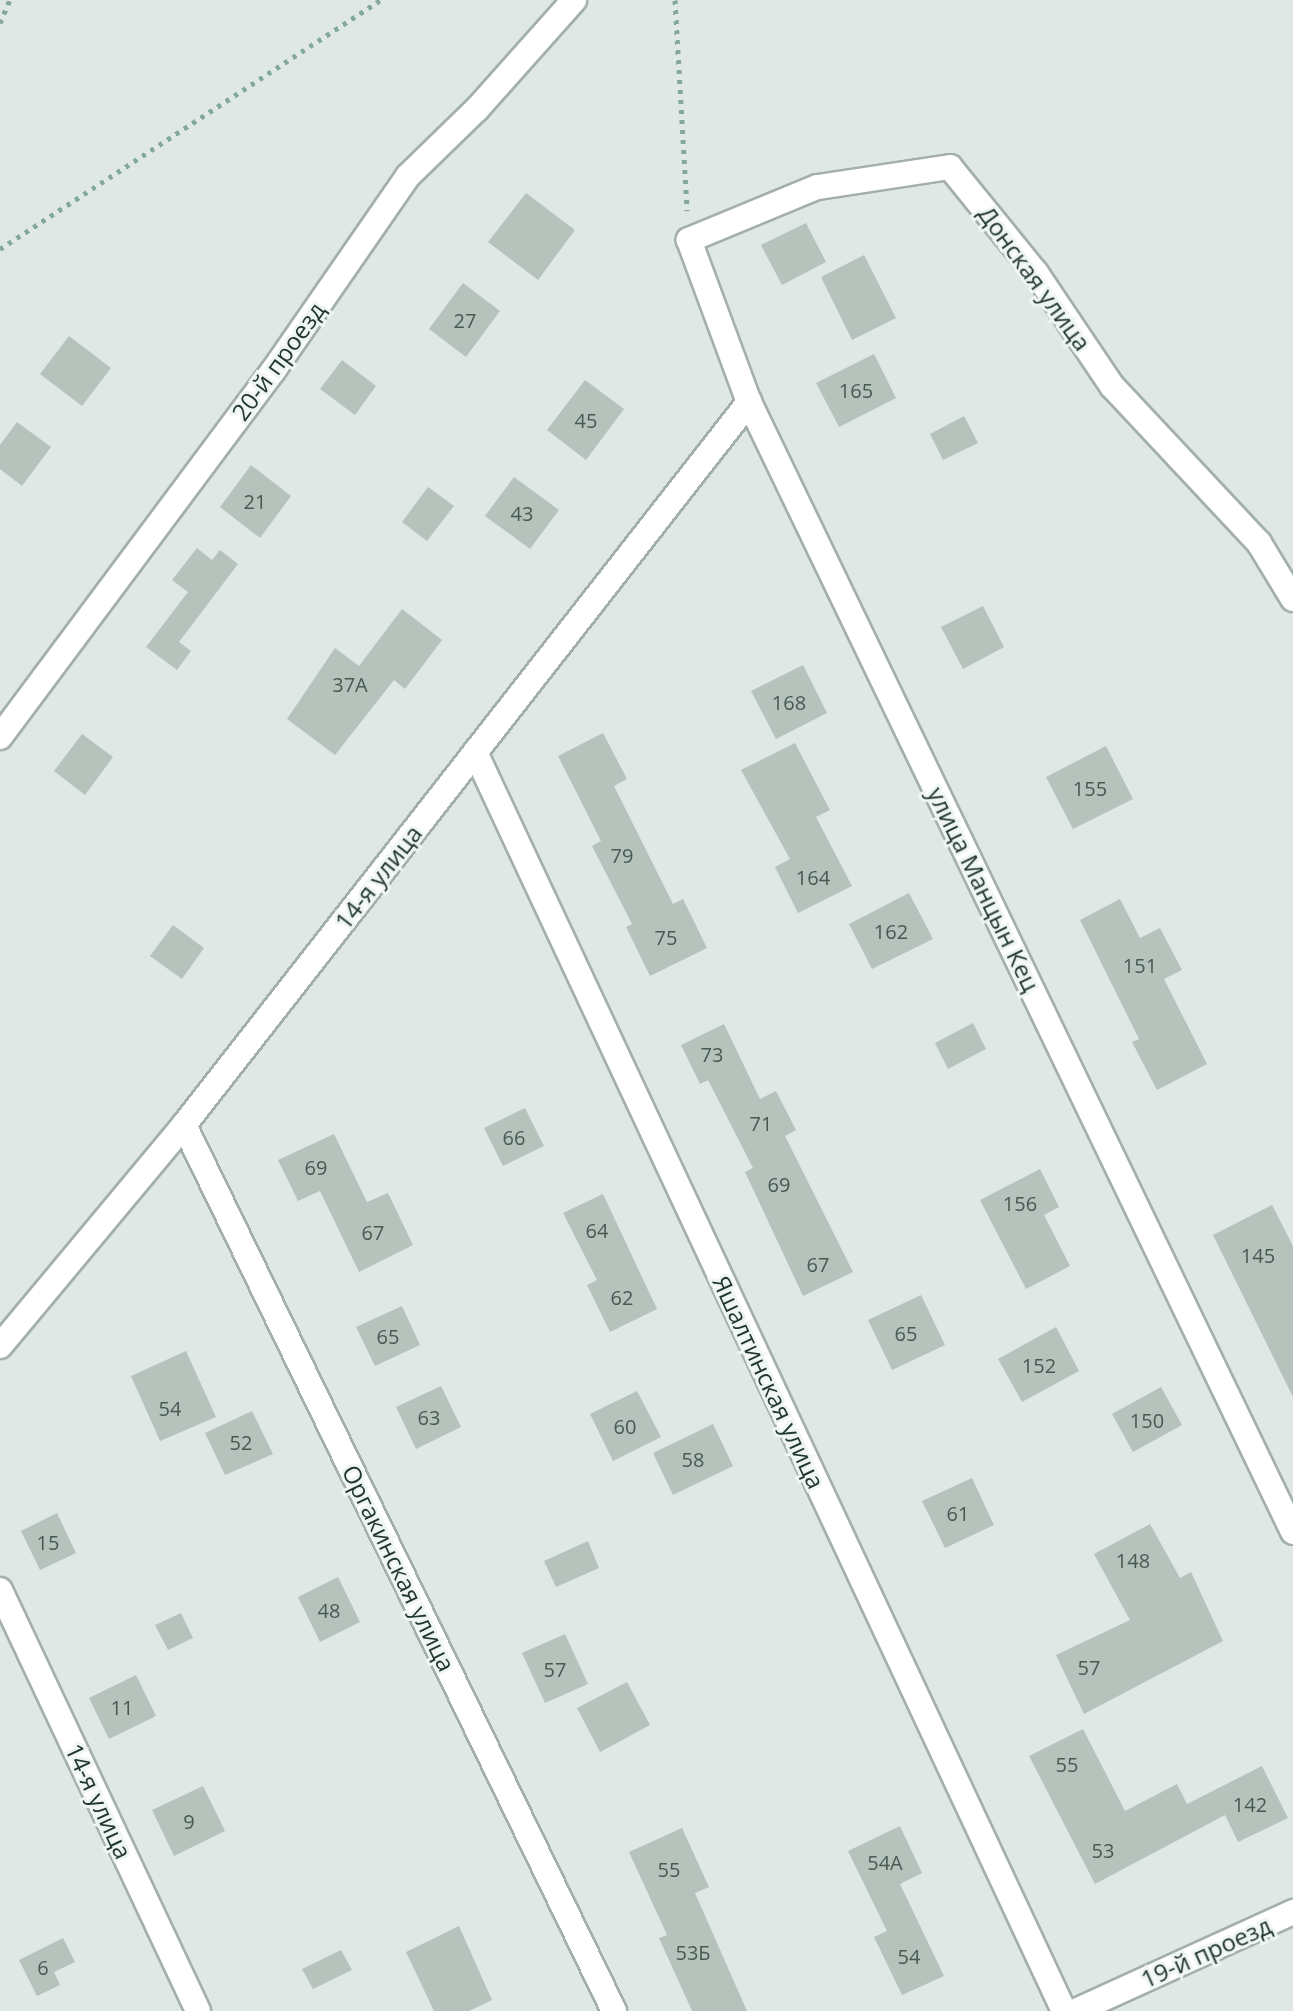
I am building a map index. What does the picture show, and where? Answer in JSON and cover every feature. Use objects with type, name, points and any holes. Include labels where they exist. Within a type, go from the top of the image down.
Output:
[{"type":"street","name":"20-й проезд","points":[[0,737],[273,371],[408,176],[477,109],[574,0]]},
{"type":"street","name":"Донская улица","points":[[689,240],[817,187],[950,167],[1036,273],[1112,386],[1259,543],[1293,599]]},
{"type":"street","name":"улица Манцын Кец","points":[[689,240],[749,402],[1293,1532]]},
{"type":"street","name":"14-я улица","points":[[0,1346],[184,1125],[749,402]]},
{"type":"street","name":"Яшалтинская улица","points":[[475,752],[1064,2011]]},
{"type":"street","name":"Оргакинская улица","points":[[184,1125],[614,2011]]},
{"type":"street","name":"14-я улица","points":[[0,1590],[198,2011]]},
{"type":"street","name":"19-й проезд","points":[[1076,2011],[1293,1912]]},
{"type":"path","points":[[0,23],[10,0]]},
{"type":"path","points":[[0,249],[380,0]]},
{"type":"path","points":[[675,0],[689,240]]},
{"type":"building","points":[[526,193],[575,230],[538,280],[488,242]]},
{"type":"building","points":[[806,223],[826,262],[782,285],[761,245]]},
{"type":"building","points":[[864,255],[896,318],[852,340],[821,277]]},
{"type":"building","points":[[463,283],[500,311],[466,357],[429,329]]},
{"type":"building","points":[[69,336],[111,368],[82,406],[40,374]]},
{"type":"building","points":[[874,354],[896,398],[839,427],[816,383]]},
{"type":"building","points":[[342,360],[376,386],[355,415],[320,389]]},
{"type":"building","points":[[585,380],[624,409],[586,460],[547,430]]},
{"type":"building","points":[[964,416],[978,443],[943,460],[930,434]]},
{"type":"building","points":[[17,422],[51,447],[22,486],[0,469],[0,445]]},
{"type":"building","points":[[251,465],[291,496],[260,538],[220,507]]},
{"type":"building","points":[[514,477],[559,510],[530,549],[485,516]]},
{"type":"building","points":[[428,487],[454,506],[427,541],[402,522]]},
{"type":"building","points":[[197,548],[212,560],[220,550],[238,564],[179,642],[191,651],[177,670],[146,647],[188,592],[172,580]]},
{"type":"building","points":[[983,606],[1004,647],[963,669],[941,627]]},
{"type":"building","points":[[402,609],[442,640],[405,689],[394,680],[335,755],[287,719],[335,648],[359,666]]},
{"type":"building","points":[[803,665],[827,713],[776,739],[751,691]]},
{"type":"building","points":[[603,733],[627,779],[614,786],[673,904],[683,899],[707,948],[650,976],[626,927],[632,924],[592,846],[601,841],[558,756]]},
{"type":"building","points":[[82,734],[113,757],[85,795],[54,771]]},
{"type":"building","points":[[795,743],[830,810],[816,817],[852,886],[798,913],[775,867],[790,859],[741,770]]},
{"type":"building","points":[[1106,746],[1133,799],[1073,829],[1046,777]]},
{"type":"building","points":[[909,893],[933,939],[872,969],[849,924]]},
{"type":"building","points":[[1120,899],[1140,938],[1160,928],[1182,970],[1164,979],[1207,1064],[1157,1090],[1132,1042],[1139,1039],[1080,920]]},
{"type":"building","points":[[173,925],[204,948],[182,979],[150,956]]},
{"type":"building","points":[[973,1023],[986,1049],[948,1069],[935,1043]]},
{"type":"building","points":[[724,1024],[760,1099],[776,1091],[796,1130],[785,1136],[853,1272],[803,1296],[745,1172],[753,1168],[708,1080],[700,1084],[681,1045]]},
{"type":"building","points":[[525,1108],[544,1146],[503,1166],[484,1128]]},
{"type":"building","points":[[334,1134],[367,1202],[388,1193],[413,1245],[359,1272],[320,1191],[298,1201],[278,1160]]},
{"type":"building","points":[[1040,1169],[1059,1207],[1044,1215],[1070,1266],[1026,1289],[980,1200]]},
{"type":"building","points":[[603,1194],[657,1309],[610,1332],[587,1285],[597,1280],[563,1213]]},
{"type":"building","points":[[1272,1205],[1293,1246],[1293,1397],[1213,1235]]},
{"type":"building","points":[[921,1295],[945,1345],[892,1370],[868,1320]]},
{"type":"building","points":[[402,1306],[420,1345],[375,1366],[356,1327]]},
{"type":"building","points":[[1056,1327],[1079,1371],[1022,1402],[998,1359]]},
{"type":"building","points":[[186,1351],[216,1417],[160,1441],[131,1376]]},
{"type":"building","points":[[441,1386],[461,1427],[416,1449],[396,1407]]},
{"type":"building","points":[[1161,1387],[1182,1425],[1133,1452],[1112,1414]]},
{"type":"building","points":[[637,1391],[661,1437],[613,1461],[590,1414]]},
{"type":"building","points":[[252,1411],[273,1454],[225,1475],[205,1433]]},
{"type":"building","points":[[713,1424],[733,1466],[673,1495],[653,1453]]},
{"type":"building","points":[[972,1478],[994,1525],[945,1548],[922,1501]]},
{"type":"building","points":[[57,1513],[76,1553],[40,1570],[21,1531]]},
{"type":"building","points":[[1150,1524],[1180,1578],[1191,1572],[1223,1641],[1084,1714],[1056,1655],[1130,1620],[1094,1554]]},
{"type":"building","points":[[588,1541],[599,1568],[556,1587],[544,1561]]},
{"type":"building","points":[[338,1577],[360,1622],[320,1642],[298,1597]]},
{"type":"building","points":[[181,1613],[193,1638],[168,1650],[155,1625]]},
{"type":"building","points":[[565,1634],[588,1684],[545,1703],[522,1653]]},
{"type":"building","points":[[136,1675],[156,1716],[109,1739],[89,1698]]},
{"type":"building","points":[[627,1682],[650,1725],[600,1752],[577,1708]]},
{"type":"building","points":[[1083,1729],[1125,1811],[1177,1784],[1187,1804],[1262,1766],[1288,1818],[1238,1842],[1225,1815],[1095,1884],[1029,1756]]},
{"type":"building","points":[[203,1786],[225,1831],[174,1856],[152,1810]]},
{"type":"building","points":[[900,1826],[922,1873],[900,1884],[944,1976],[902,1995],[874,1937],[887,1931],[848,1851]]},
{"type":"building","points":[[682,1828],[709,1887],[695,1893],[747,2011],[692,2011],[659,1938],[667,1935],[629,1852]]},
{"type":"building","points":[[459,1926],[492,2000],[469,2011],[434,2011],[406,1952]]},
{"type":"building","points":[[63,1938],[75,1962],[54,1972],[60,1985],[37,1996],[19,1960]]},
{"type":"building","points":[[341,1950],[352,1970],[313,1989],[302,1969]]}]
